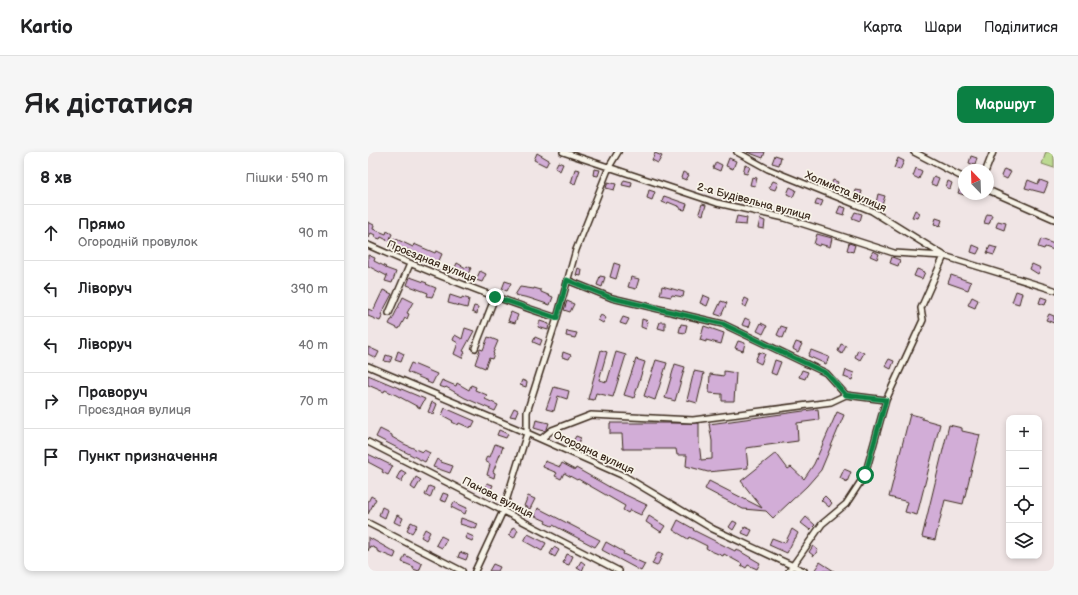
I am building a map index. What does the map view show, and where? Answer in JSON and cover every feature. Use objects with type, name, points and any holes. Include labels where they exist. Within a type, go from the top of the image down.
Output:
[{"type":"street","name":"2-а Будівельна вулиця","points":[[563,152],[717,203],[785,218],[894,253],[944,256]]},
{"type":"street","points":[[475,571],[503,510],[527,433],[527,412],[557,318],[576,250],[609,167],[618,152]]},
{"type":"street","name":"Холмиста вулиця","points":[[737,152],[768,169],[872,211],[921,240],[944,256]]},
{"type":"street","points":[[914,152],[958,175]]},
{"type":"street","points":[[989,164],[994,152]]},
{"type":"street","points":[[994,193],[1054,219]]},
{"type":"street","name":"Проєздная вулиця","points":[[368,245],[410,264],[495,297],[557,318]]},
{"type":"street","points":[[790,571],[822,524],[846,504],[865,475],[886,400],[923,320],[921,308],[944,256],[1054,290]]},
{"type":"street","points":[[389,313],[410,264]]},
{"type":"street","points":[[567,280],[612,298],[723,324],[826,373],[846,395]]},
{"type":"street","points":[[475,348],[495,297]]},
{"type":"street","name":"Огородна вулиця","points":[[368,366],[527,433],[624,476],[713,529],[804,571]]},
{"type":"street","points":[[540,439],[552,430],[591,415],[693,420],[831,402],[846,395],[886,400]]},
{"type":"street","name":"Панова вулиця","points":[[368,442],[503,510],[619,571]]},
{"type":"street","points":[[368,523],[462,571]]},
{"type":"green space","points":[[1046,152],[1054,152],[1054,168],[1042,164]]},
{"type":"building","points":[[747,152],[765,152],[763,158]]},
{"type":"building","points":[[537,153],[549,160],[546,166],[534,160]]},
{"type":"building","points":[[655,153],[662,156],[658,163],[652,160]]},
{"type":"building","points":[[775,155],[781,157],[779,165],[772,163]]},
{"type":"building","points":[[971,156],[977,158],[975,164],[969,163]]},
{"type":"building","points":[[729,158],[736,161],[733,169],[726,166]]},
{"type":"building","points":[[898,158],[904,161],[900,170],[894,168]]},
{"type":"building","points":[[558,162],[563,164],[560,171],[555,168]]},
{"type":"building","points":[[716,162],[722,165],[720,171],[713,168]]},
{"type":"building","points":[[745,165],[750,167],[747,174],[743,173]]},
{"type":"building","points":[[916,168],[922,171],[919,179],[913,176]]},
{"type":"building","points":[[575,169],[580,170],[575,184],[571,183]]},
{"type":"building","points":[[594,169],[600,170],[598,176],[593,175]]},
{"type":"building","points":[[1004,169],[1011,172],[1007,179],[1001,176]]},
{"type":"building","points":[[683,172],[689,175],[686,180],[681,178]]},
{"type":"building","points":[[934,176],[939,178],[936,186],[931,184]]},
{"type":"building","points":[[752,177],[757,178],[755,186],[750,185]]},
{"type":"building","points":[[624,180],[632,182],[631,187],[622,185]]},
{"type":"building","points":[[833,180],[838,182],[835,189],[830,187]]},
{"type":"building","points":[[1028,180],[1038,184],[1040,180],[1048,183],[1044,193],[1025,188]]},
{"type":"building","points":[[773,181],[778,183],[775,190],[769,188]]},
{"type":"building","points":[[948,181],[952,183],[950,189],[946,187]]},
{"type":"building","points":[[608,182],[616,184],[614,190],[606,188]]},
{"type":"building","points":[[790,187],[796,190],[793,197],[787,194]]},
{"type":"building","points":[[649,190],[655,192],[652,200],[647,198]]},
{"type":"building","points":[[856,190],[862,191],[860,199],[854,198]]},
{"type":"building","points":[[878,194],[885,196],[882,205],[876,203]]},
{"type":"building","points":[[664,196],[687,204],[685,210],[680,209],[680,207],[668,202],[667,204],[662,202]]},
{"type":"building","points":[[817,199],[823,201],[821,206],[815,205]]},
{"type":"building","points":[[702,204],[706,205],[703,215],[699,213]]},
{"type":"building","points":[[840,206],[846,208],[844,215],[837,213]]},
{"type":"building","points":[[915,210],[920,213],[918,218],[912,217]]},
{"type":"building","points":[[855,212],[862,214],[860,221],[852,218]]},
{"type":"building","points":[[987,214],[992,215],[989,224],[984,223]]},
{"type":"building","points":[[737,216],[747,218],[746,225],[735,224]]},
{"type":"building","points":[[936,218],[942,220],[940,226],[934,224]]},
{"type":"building","points":[[760,219],[765,221],[764,229],[758,228]]},
{"type":"building","points":[[998,221],[1006,223],[1004,230],[996,227]]},
{"type":"building","points":[[368,222],[374,225],[373,229],[386,234],[387,231],[392,234],[389,241],[381,237],[380,239],[374,237],[375,235],[371,233],[368,238]]},
{"type":"building","points":[[817,234],[832,238],[830,247],[814,244]]},
{"type":"building","points":[[394,238],[413,247],[414,244],[435,253],[436,251],[442,254],[438,263],[428,259],[427,260],[410,252],[411,251],[391,245]]},
{"type":"building","points":[[1041,239],[1054,244],[1054,250],[1045,247],[1044,249],[1038,247]]},
{"type":"building","points":[[849,243],[855,245],[853,252],[847,250]]},
{"type":"building","points":[[973,245],[980,248],[977,254],[971,252]]},
{"type":"building","points":[[990,246],[997,248],[994,255],[987,253]]},
{"type":"building","points":[[873,251],[879,254],[877,259],[870,256]]},
{"type":"building","points":[[368,255],[375,258],[374,261],[386,267],[385,268],[396,272],[392,283],[385,281],[387,276],[368,266]]},
{"type":"building","points":[[892,257],[900,260],[898,266],[890,263]]},
{"type":"building","points":[[457,263],[466,268],[467,266],[471,268],[467,276],[460,272],[459,275],[453,272]]},
{"type":"building","points":[[614,263],[620,265],[616,279],[610,277]]},
{"type":"building","points":[[1032,264],[1041,268],[1038,274],[1030,269]]},
{"type":"building","points":[[578,268],[582,270],[581,276],[576,275]]},
{"type":"building","points":[[917,269],[925,272],[922,279],[914,276]]},
{"type":"building","points":[[480,271],[486,274],[482,282],[476,280]]},
{"type":"building","points":[[951,275],[971,282],[968,290],[948,283]]},
{"type":"building","points":[[600,276],[605,277],[602,287],[597,285]]},
{"type":"building","points":[[410,277],[436,288],[432,297],[427,296],[428,293],[407,285]]},
{"type":"building","points":[[631,277],[639,279],[636,289],[628,287]]},
{"type":"building","points":[[505,281],[511,283],[507,291],[502,289]]},
{"type":"building","points":[[662,286],[684,292],[683,297],[660,295]]},
{"type":"building","points":[[520,287],[541,290],[541,292],[553,297],[550,305],[515,295]]},
{"type":"building","points":[[383,290],[392,294],[381,315],[383,315],[380,321],[368,316],[368,309],[373,311]]},
{"type":"building","points":[[1016,291],[1022,293],[1019,304],[1012,302]]},
{"type":"building","points":[[450,295],[462,299],[462,297],[469,299],[467,308],[448,303]]},
{"type":"building","points":[[703,295],[710,298],[707,306],[700,303]]},
{"type":"building","points":[[403,297],[413,302],[407,313],[409,314],[407,319],[405,318],[399,329],[389,324]]},
{"type":"building","points":[[972,297],[978,300],[975,308],[968,305]]},
{"type":"building","points":[[1041,297],[1047,299],[1045,305],[1039,303]]},
{"type":"building","points":[[745,298],[749,300],[746,307],[742,305]]},
{"type":"building","points":[[567,301],[574,304],[570,312],[564,310]]},
{"type":"building","points":[[721,301],[727,303],[721,316],[715,314]]},
{"type":"building","points":[[474,306],[478,307],[477,314],[472,312]]},
{"type":"building","points":[[511,312],[518,315],[515,323],[508,321]]},
{"type":"building","points":[[1049,314],[1054,316],[1054,323],[1046,320]]},
{"type":"building","points":[[601,315],[606,318],[603,323],[598,320]]},
{"type":"building","points":[[623,317],[629,319],[626,325],[620,323]]},
{"type":"building","points":[[745,318],[751,321],[749,327],[742,325]]},
{"type":"building","points":[[642,319],[648,321],[646,329],[641,327]]},
{"type":"building","points":[[540,321],[549,324],[548,330],[538,327]]},
{"type":"building","points":[[660,322],[665,322],[665,330],[658,328]]},
{"type":"building","points":[[761,323],[767,326],[763,334],[757,331]]},
{"type":"building","points":[[681,324],[687,325],[685,333],[679,332]]},
{"type":"building","points":[[704,326],[724,333],[721,344],[700,340]]},
{"type":"building","points":[[781,326],[787,328],[783,338],[777,335]]},
{"type":"building","points":[[465,328],[474,331],[463,351],[465,352],[462,358],[454,354],[458,343],[453,340],[455,335],[462,339]]},
{"type":"building","points":[[567,331],[577,333],[575,338],[566,336]]},
{"type":"building","points":[[488,337],[498,341],[492,359],[489,358],[485,368],[475,364],[480,349],[483,350]]},
{"type":"building","points":[[535,337],[542,340],[540,345],[533,342]]},
{"type":"building","points":[[738,341],[745,343],[743,351],[735,348]]},
{"type":"building","points":[[796,342],[802,344],[798,352],[793,349]]},
{"type":"building","points":[[841,344],[846,346],[842,354],[838,351]]},
{"type":"building","points":[[368,347],[379,352],[376,358],[368,354]]},
{"type":"building","points":[[601,350],[607,352],[599,380],[607,382],[616,352],[626,355],[613,397],[596,393],[594,400],[588,399]]},
{"type":"building","points":[[811,350],[829,357],[826,364],[808,356]]},
{"type":"building","points":[[858,350],[864,353],[860,360],[855,357]]},
{"type":"building","points":[[398,351],[404,354],[401,362],[395,360]]},
{"type":"building","points":[[563,352],[571,355],[569,359],[562,357]]},
{"type":"building","points":[[759,352],[765,354],[761,364],[755,361]]},
{"type":"building","points":[[386,355],[392,357],[390,362],[384,361]]},
{"type":"building","points":[[636,359],[645,362],[634,398],[624,395]]},
{"type":"building","points":[[889,359],[894,361],[891,369],[885,366]]},
{"type":"building","points":[[656,360],[667,363],[655,400],[644,396]]},
{"type":"building","points":[[775,360],[781,362],[776,375],[771,373]]},
{"type":"building","points":[[411,363],[437,374],[432,384],[407,372]]},
{"type":"building","points":[[675,364],[685,367],[675,401],[665,398]]},
{"type":"building","points":[[802,370],[808,372],[805,379],[799,377]]},
{"type":"building","points":[[846,370],[854,373],[852,380],[844,377]]},
{"type":"building","points":[[694,371],[704,373],[697,403],[687,400]]},
{"type":"building","points":[[724,371],[736,373],[734,401],[722,401],[722,394],[709,393],[710,374],[724,376]]},
{"type":"building","points":[[368,375],[425,399],[420,408],[385,390],[384,392],[368,385]]},
{"type":"building","points":[[442,380],[456,386],[457,383],[469,390],[471,385],[476,387],[475,390],[487,395],[485,399],[498,405],[495,411],[465,398],[446,387],[439,386]]},
{"type":"building","points":[[522,380],[527,382],[526,387],[520,385]]},
{"type":"building","points":[[554,387],[569,391],[567,399],[558,396],[554,411],[546,409]]},
{"type":"building","points":[[432,402],[437,404],[433,414],[428,412]]},
{"type":"building","points":[[445,408],[475,421],[472,427],[471,426],[470,428],[459,423],[458,425],[442,415]]},
{"type":"building","points":[[514,408],[518,410],[515,417],[510,416]]},
{"type":"building","points":[[818,409],[819,420],[797,423],[798,441],[746,448],[748,468],[708,472],[686,466],[687,455],[677,455],[676,449],[623,449],[622,434],[610,434],[610,423],[699,423],[701,460],[712,459],[712,441],[709,424]]},
{"type":"building","points":[[837,412],[844,415],[821,470],[807,486],[773,518],[766,511],[743,509],[705,489],[709,481],[762,508],[741,481],[776,453],[788,469],[791,467],[804,479],[814,464]]},
{"type":"building","points":[[910,414],[940,424],[917,515],[905,512],[908,502],[889,497]]},
{"type":"building","points":[[536,420],[549,423],[547,429],[544,431],[534,428]]},
{"type":"building","points":[[949,425],[962,428],[962,431],[980,435],[963,504],[945,500],[935,540],[922,537]]},
{"type":"building","points":[[380,429],[392,435],[392,437],[404,444],[422,452],[424,450],[430,453],[425,462],[376,437]]},
{"type":"building","points":[[499,430],[508,434],[506,438],[497,435]]},
{"type":"building","points":[[576,436],[581,438],[577,446],[572,443]]},
{"type":"building","points":[[495,444],[503,447],[493,472],[495,473],[494,478],[487,475],[490,464],[485,461],[487,456],[490,457]]},
{"type":"building","points":[[368,454],[393,466],[388,475],[382,472],[383,470],[368,462]]},
{"type":"building","points":[[437,459],[453,466],[450,473],[433,467]]},
{"type":"building","points":[[545,461],[560,467],[562,463],[575,470],[576,468],[613,489],[647,505],[641,515],[630,510],[628,513],[623,510],[625,506],[578,479],[577,480],[564,473],[561,479],[555,476],[557,473],[543,467]]},
{"type":"building","points":[[844,469],[851,472],[847,482],[840,478]]},
{"type":"building","points":[[401,470],[406,473],[401,482],[396,479]]},
{"type":"building","points":[[416,477],[421,480],[415,490],[411,487]]},
{"type":"building","points":[[487,483],[493,485],[489,494],[484,492]]},
{"type":"building","points":[[429,486],[434,488],[430,498],[425,495]]},
{"type":"building","points":[[443,493],[449,495],[446,502],[440,500]]},
{"type":"building","points":[[371,496],[376,499],[368,514],[368,502]]},
{"type":"building","points":[[528,496],[535,499],[530,509],[524,506]]},
{"type":"building","points":[[825,496],[832,503],[829,507],[821,500]]},
{"type":"building","points":[[454,502],[467,508],[465,514],[451,507]]},
{"type":"building","points":[[382,507],[388,510],[385,518],[379,515]]},
{"type":"building","points":[[538,508],[600,540],[595,547],[553,525],[552,526],[545,523],[546,521],[535,516]]},
{"type":"building","points":[[397,515],[403,518],[400,525],[394,522]]},
{"type":"building","points":[[649,516],[665,526],[661,532],[646,522]]},
{"type":"building","points":[[806,517],[815,525],[810,530],[801,523]]},
{"type":"building","points":[[461,518],[478,524],[476,529],[460,524]]},
{"type":"building","points":[[678,520],[694,529],[693,530],[735,551],[736,549],[760,563],[757,569],[748,565],[746,568],[741,565],[742,564],[724,554],[723,556],[711,551],[706,548],[707,546],[689,537],[688,539],[673,530]]},
{"type":"building","points":[[733,521],[737,523],[733,530],[729,527]]},
{"type":"building","points":[[411,522],[417,525],[412,533],[407,530]]},
{"type":"building","points":[[513,527],[518,530],[514,538],[509,535]]},
{"type":"building","points":[[745,527],[752,530],[749,536],[742,533]]},
{"type":"building","points":[[425,529],[430,532],[426,540],[421,537]]},
{"type":"building","points":[[792,529],[798,533],[787,553],[769,545],[772,538],[785,543]]},
{"type":"building","points":[[467,534],[474,537],[472,541],[465,538]]},
{"type":"building","points":[[528,534],[546,543],[542,551],[524,541]]},
{"type":"building","points":[[441,536],[447,539],[442,548],[436,545]]},
{"type":"building","points":[[368,537],[396,553],[394,558],[377,551],[377,549],[370,546],[368,551]]},
{"type":"building","points":[[606,542],[624,552],[623,554],[645,564],[641,571],[602,550]]},
{"type":"building","points":[[813,546],[818,550],[814,556],[809,552]]},
{"type":"building","points":[[554,547],[559,550],[555,557],[550,554]]},
{"type":"building","points":[[460,552],[468,555],[466,560],[458,557]]},
{"type":"building","points":[[658,552],[663,554],[657,566],[652,564]]},
{"type":"building","points":[[567,554],[573,556],[569,565],[563,563]]},
{"type":"building","points":[[405,555],[422,564],[419,571],[402,562]]},
{"type":"building","points":[[581,561],[585,564],[582,571],[577,568]]},
{"type":"building","points":[[820,562],[834,571],[814,571]]},
{"type":"building","points":[[493,564],[500,567],[498,571],[489,571]]},
{"type":"route","points":[[495,297],[557,318],[567,280],[612,298],[723,324],[826,373],[846,395],[886,400],[865,475]]}]
